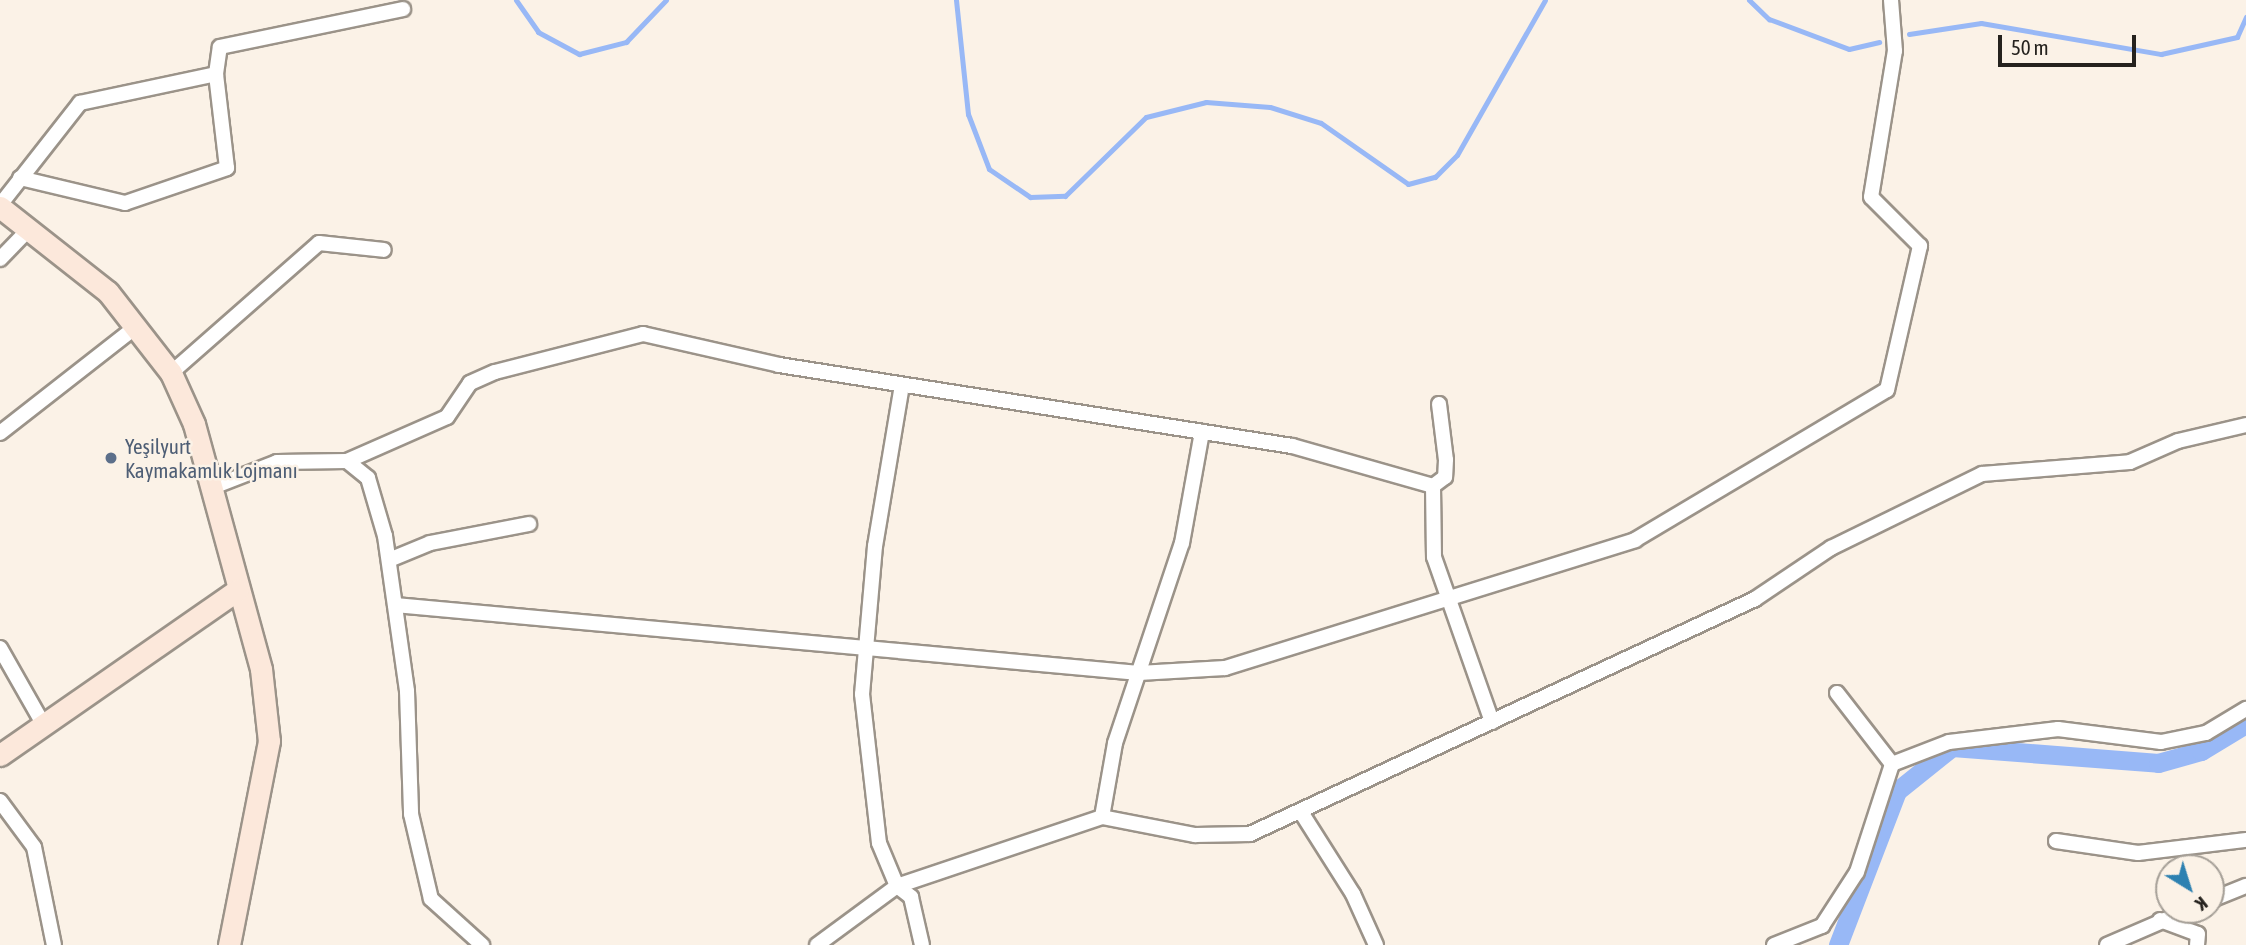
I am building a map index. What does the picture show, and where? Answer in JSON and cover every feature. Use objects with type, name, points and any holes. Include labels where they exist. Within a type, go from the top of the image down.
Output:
[{"type":"main road","points":[[0,206],[108,292],[137,326],[171,373],[213,486],[237,590],[261,669],[269,741],[229,945]]},
{"type":"main road","points":[[0,755],[42,722],[237,590]]},
{"type":"street","points":[[395,605],[867,645],[1139,673],[1225,668],[1444,596],[1635,540],[1887,390],[1920,246],[1871,197],[1895,51],[1891,0]]},
{"type":"street","points":[[20,178],[125,203],[227,168],[216,74],[220,47],[403,9]]},
{"type":"street","points":[[0,206],[80,103],[216,74]]},
{"type":"street","points":[[0,259],[30,228]]},
{"type":"street","points":[[171,373],[319,243],[384,250]]},
{"type":"street","points":[[0,433],[137,326]]},
{"type":"street","points":[[213,486],[277,462],[347,461],[447,417],[470,383],[495,372],[643,334],[902,385],[1292,446],[1433,486]]},
{"type":"street","points":[[902,385],[875,546],[862,694],[878,829],[897,886],[911,897],[922,945]]},
{"type":"street","points":[[1433,486],[1445,477],[1439,404]]},
{"type":"street","points":[[817,945],[897,886],[1101,817],[1195,835],[1250,834],[1755,599],[1933,493],[1982,474],[2130,462],[2178,441],[2246,425]]},
{"type":"street","points":[[1101,817],[1115,743],[1182,543],[1202,432]]},
{"type":"street","points":[[347,461],[368,478],[389,560],[407,691],[411,814],[431,899],[465,937],[482,945]]},
{"type":"street","points":[[1433,486],[1434,557],[1444,596],[1492,722]]},
{"type":"street","points":[[389,560],[430,543],[529,524]]},
{"type":"street","points":[[0,648],[42,722]]},
{"type":"street","points":[[1837,693],[1892,764]]},
{"type":"street","points":[[1892,764],[1949,742],[2058,729],[2161,742],[2206,733],[2246,709]]},
{"type":"street","points":[[1774,945],[1822,926],[1857,872],[1892,764]]},
{"type":"street","points":[[0,802],[34,847],[54,945]]},
{"type":"street","points":[[1301,812],[1353,894],[1376,945]]},
{"type":"street","points":[[2056,841],[2138,853],[2246,840]]},
{"type":"street","points":[[2225,894],[2246,886]]},
{"type":"street","points":[[2106,945],[2155,922]]},
{"type":"street","points":[[2171,924],[2197,934],[2197,945]]},
{"type":"waterway","points":[[516,0],[538,32],[579,54],[626,42],[666,0]]},
{"type":"waterway","points":[[956,0],[968,114],[989,169],[1030,197],[1065,196],[1146,117],[1206,102],[1270,107],[1321,123],[1408,184],[1435,177],[1457,155],[1545,0]]},
{"type":"waterway","points":[[1749,0],[1769,19],[1849,49],[1879,42]]},
{"type":"waterway","points":[[1909,34],[1981,23],[2161,54],[2237,37],[2246,17]]},
{"type":"waterway","points":[[1838,945],[1897,791],[1952,747],[2158,763],[2201,751],[2246,724]]},
{"type":"place","name":"Yeşilyurt Kaymakamlık Lojmanı","points":[[111,458]]}]
